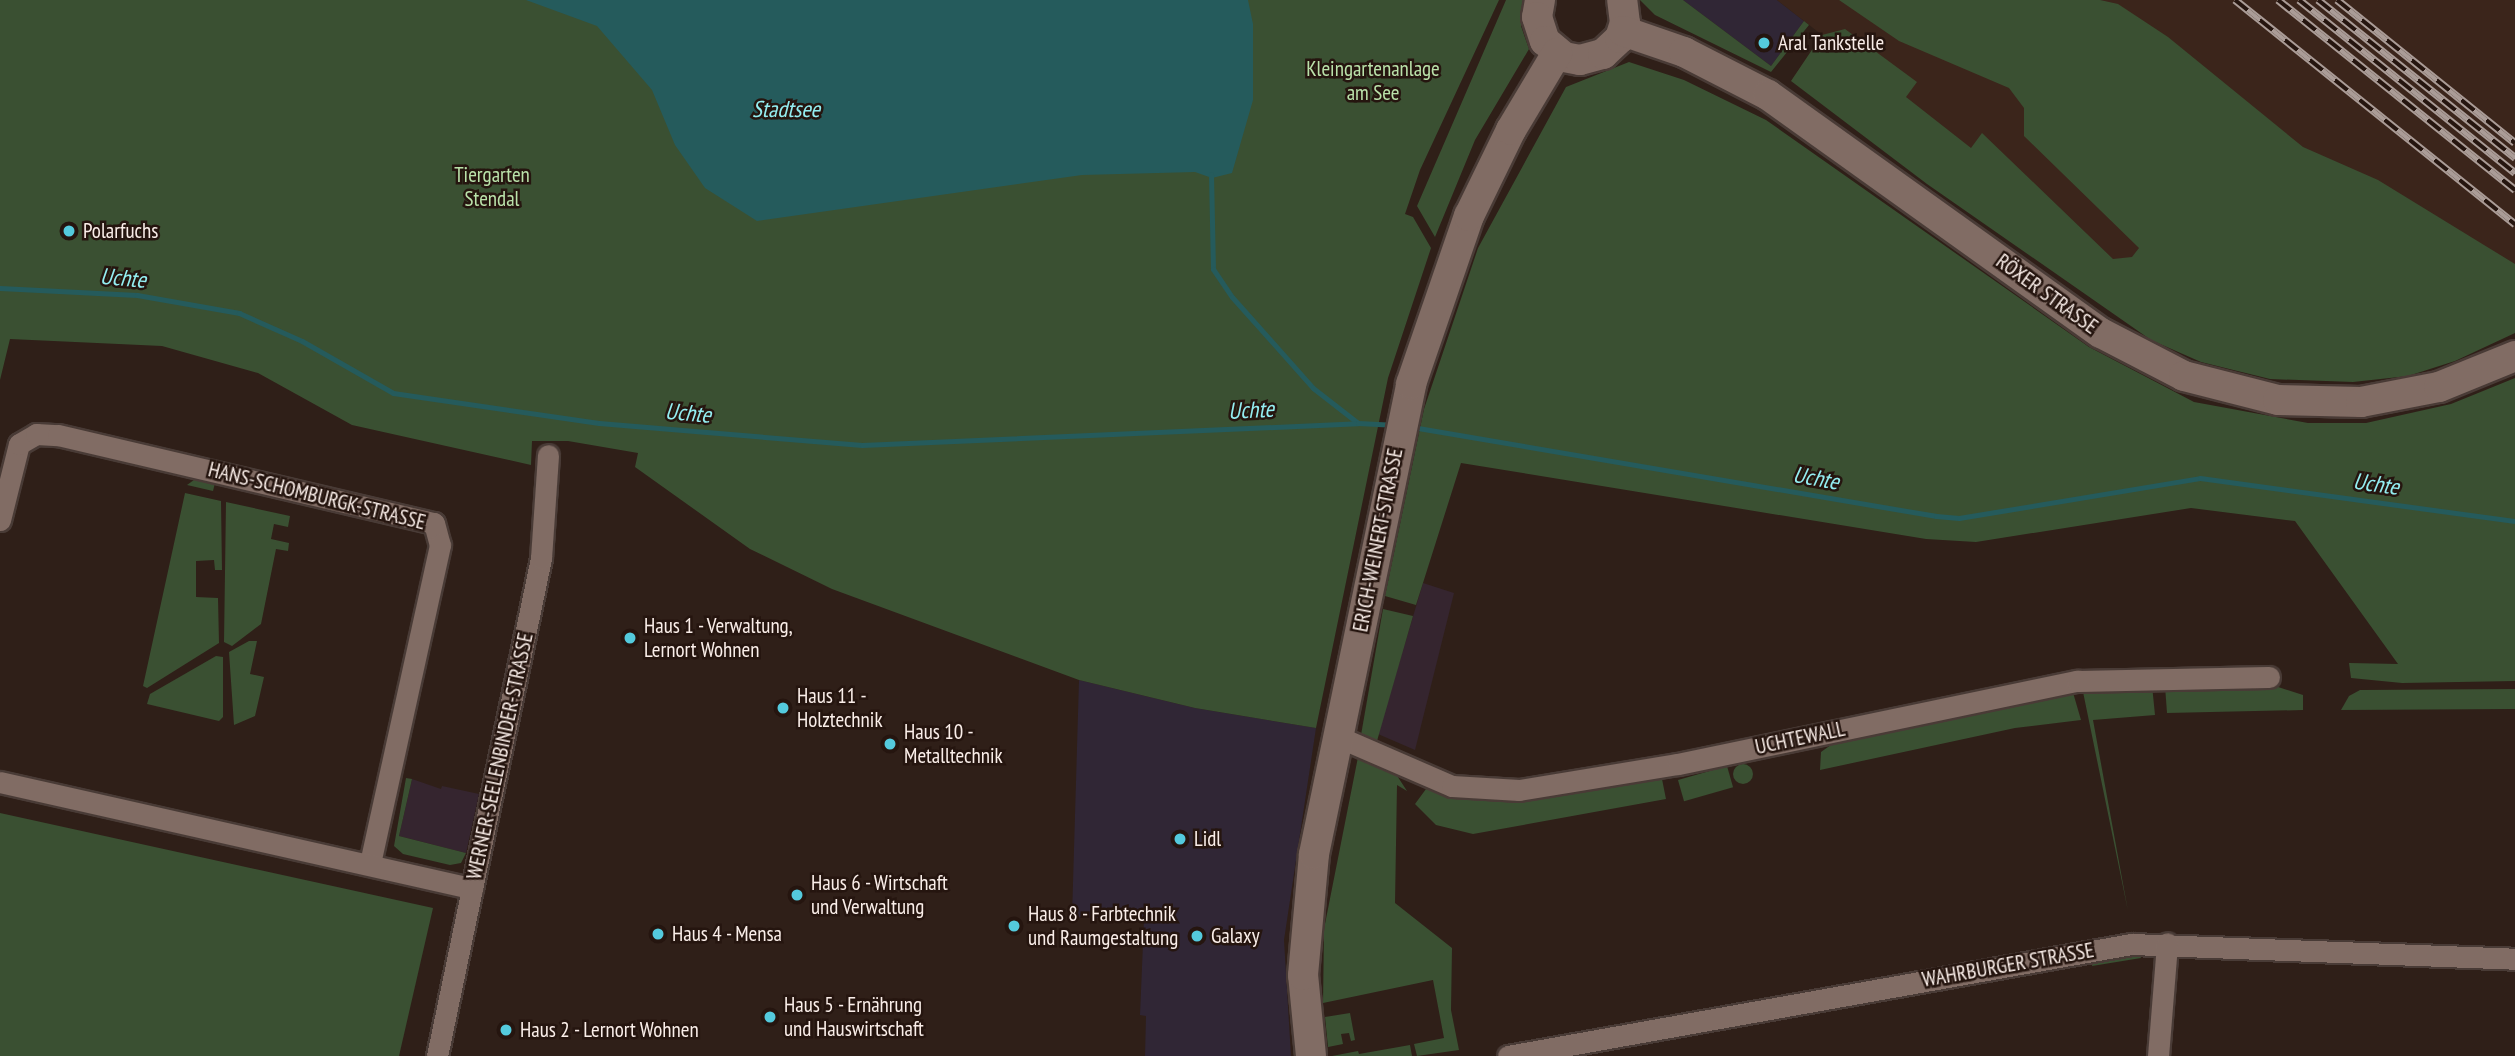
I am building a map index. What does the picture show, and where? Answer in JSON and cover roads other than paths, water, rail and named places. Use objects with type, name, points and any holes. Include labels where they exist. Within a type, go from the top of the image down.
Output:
[{"type":"street","points":[[1540,0],[1537,18],[1541,34],[1557,53],[1572,59],[1595,58],[1609,50],[1623,31],[1622,0]]},
{"type":"street","name":"RÖXER STRASSE","points":[[1623,31],[1717,66],[1768,95],[2101,333],[2184,376],[2270,399],[2361,402],[2439,387],[2515,356]]},
{"type":"street","name":"ERICH-WEINERT-STRASSE","points":[[1311,1056],[1303,975],[1306,908],[1316,843],[1341,738],[1404,413],[1434,308],[1469,216],[1511,130],[1557,53]]},
{"type":"street","name":"HANS-SCHOMBURGK-STRASSE","points":[[0,520],[19,444],[36,434],[58,435],[434,523],[440,545],[370,864]]},
{"type":"street","name":"WERNER-SEELENBINDER-STRASSE","points":[[437,1056],[541,558],[548,455]]},
{"type":"street","name":"UCHTEWALL","points":[[1341,738],[1452,786],[1519,790],[1678,764],[2077,681],[2269,677]]},
{"type":"street","points":[[0,782],[472,888]]},
{"type":"street","points":[[2158,1056],[2167,943]]},
{"type":"street","name":"WAHRBURGER STRASSE","points":[[1508,1056],[2102,948],[2167,943],[2515,959]]},
{"type":"water","name":"Stadtsee","points":[[526,0],[1248,0],[1253,24],[1253,100],[1232,173],[1212,178],[1195,172],[1082,175],[757,221],[705,188],[675,145],[652,90],[597,26]]},
{"type":"waterway","points":[[1211,174],[1213,269],[1232,297],[1313,388],[1358,423]]},
{"type":"waterway","name":"Uchte","points":[[0,288],[137,295],[239,313],[302,341],[393,393],[599,423],[862,445],[1358,423],[1392,425]]},
{"type":"waterway","name":"Uchte","points":[[1412,427],[1959,518],[2200,478],[2515,521]]},
{"type":"railway","points":[[2235,0],[2515,224]]},
{"type":"railway","points":[[2278,0],[2515,190]]},
{"type":"railway","points":[[2299,0],[2515,173]]},
{"type":"railway","points":[[2318,0],[2515,158]]},
{"type":"railway","points":[[2337,0],[2515,143]]},
{"type":"place","name":"Aral Tankstelle","points":[[1764,43]]},
{"type":"place","name":"Polarfuchs","points":[[69,231]]},
{"type":"place","name":"Haus 1 - Verwaltung, Lernort Wohnen","points":[[630,638]]},
{"type":"place","name":"Haus 11 - Holztechnik","points":[[783,708]]},
{"type":"place","name":"Haus 10 - Metalltechnik","points":[[890,744]]},
{"type":"place","name":"Lidl","points":[[1180,839]]},
{"type":"place","name":"Haus 6 - Wirtschaft und Verwaltung","points":[[797,895]]},
{"type":"place","name":"Haus 8 - Farbtechnik und Raumgestaltung","points":[[1014,926]]},
{"type":"place","name":"Haus 4 - Mensa","points":[[658,934]]},
{"type":"place","name":"Galaxy","points":[[1197,936]]},
{"type":"place","name":"Haus 5 - Ernährung und Hauswirtschaft","points":[[770,1017]]},
{"type":"place","name":"Haus 2 - Lernort Wohnen","points":[[506,1030]]},
{"type":"park label","name":"Kleingartenanlage am See","points":[[1373,81]]},
{"type":"park label","name":"Tiergarten Stendal","points":[[492,187]]}]
